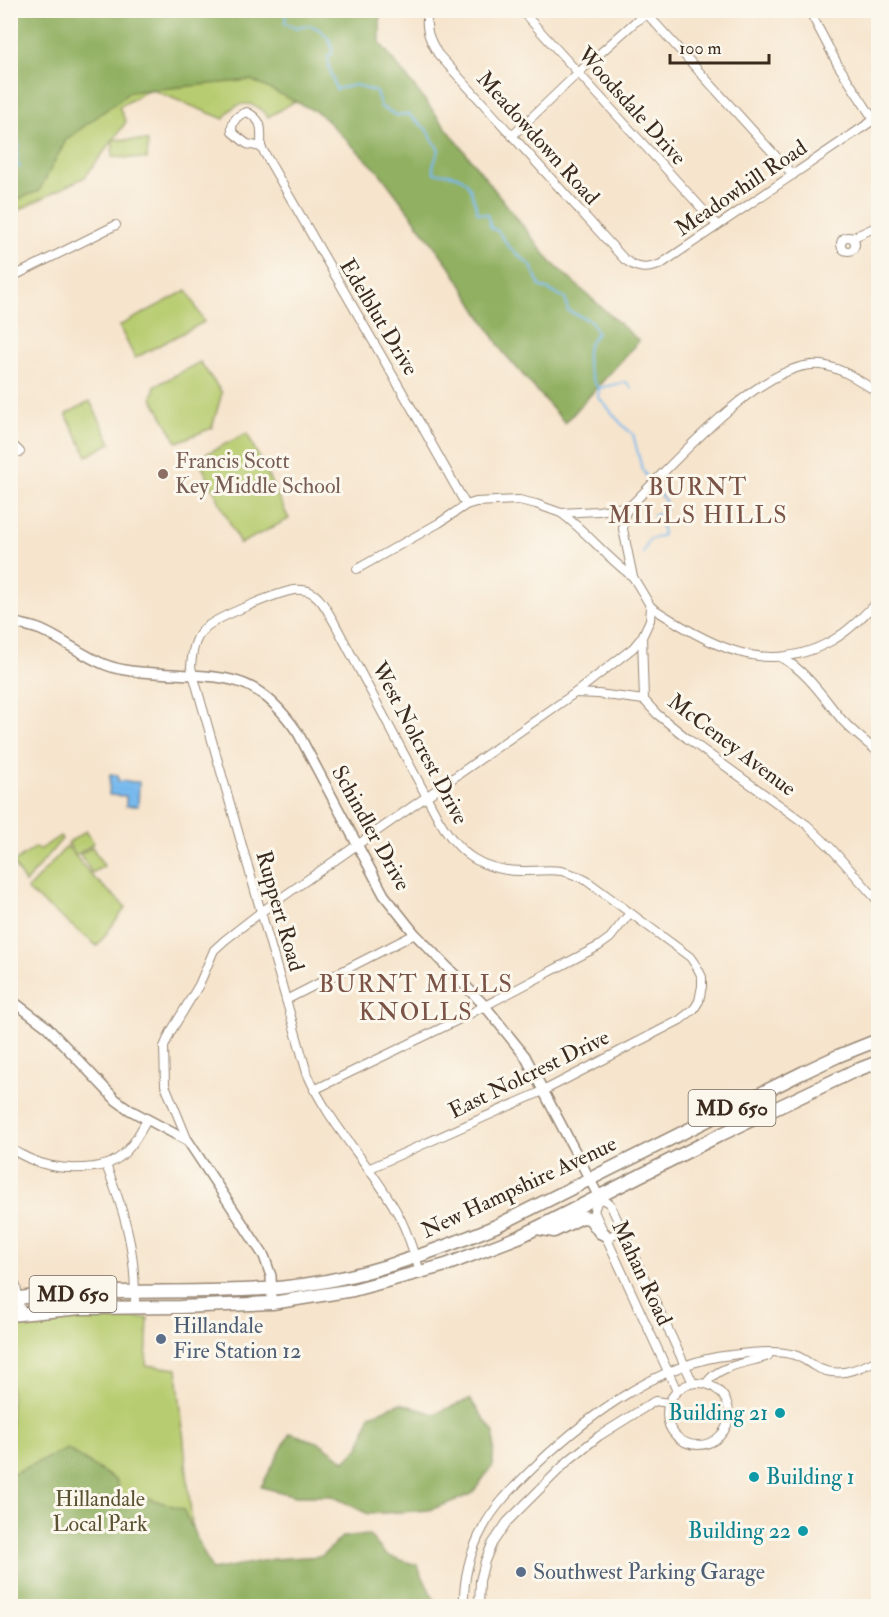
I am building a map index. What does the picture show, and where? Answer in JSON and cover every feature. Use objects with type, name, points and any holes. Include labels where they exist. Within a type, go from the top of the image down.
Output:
[{"type":"main road","name":"New Hampshire Avenue","points":[[14,1298],[59,1294],[272,1288],[347,1276],[415,1257],[496,1226],[821,1064],[879,1040]]},
{"type":"main road","name":"New Hampshire Avenue","points":[[16,1314],[81,1308],[272,1303],[353,1290],[446,1265],[478,1254],[537,1228],[732,1129],[852,1071],[879,1062]]},
{"type":"main road","points":[[537,1228],[554,1231],[582,1217],[590,1218],[605,1236]]},
{"type":"street","name":"Meadowdown Road","points":[[429,10],[426,24],[430,42],[438,54],[621,256]]},
{"type":"street","name":"Woodsdale Drive","points":[[521,10],[717,225]]},
{"type":"street","points":[[809,10],[838,64],[876,118]]},
{"type":"street","points":[[512,136],[635,22],[651,12],[793,175]]},
{"type":"street","name":"Edelblut Drive","points":[[261,147],[247,144],[232,132],[231,125],[238,115],[247,111],[256,117],[261,125],[261,147],[466,505]]},
{"type":"street","name":"Meadowhill Road","points":[[621,256],[636,268],[649,269],[661,264],[876,118]]},
{"type":"street","points":[[10,278],[116,225]]},
{"type":"street","points":[[852,238],[879,226]]},
{"type":"street","points":[[879,393],[837,369],[819,365],[786,371],[765,383],[719,420],[630,506],[625,514],[623,529],[633,577],[651,607],[712,644],[756,657],[795,656],[835,639],[879,601]]},
{"type":"street","points":[[10,442],[20,452]]},
{"type":"street","points":[[357,568],[439,523],[466,505],[484,501],[519,500],[561,513],[620,568],[633,577]]},
{"type":"street","points":[[561,513],[630,506]]},
{"type":"street","name":"West Nolcrest Drive","points":[[194,676],[191,667],[192,654],[196,640],[205,628],[225,616],[288,591],[298,589],[314,594],[334,622],[452,841],[475,860],[491,867],[508,871],[554,868],[571,872],[587,881],[690,957],[702,976],[699,1001]]},
{"type":"street","name":"McCeney Avenue","points":[[651,607],[650,620],[642,637],[645,700],[657,714],[688,739],[807,825],[879,901]]},
{"type":"street","name":"Schindler Drive","points":[[11,625],[42,630],[106,665],[132,672],[238,681],[255,688],[273,701],[298,734],[384,895],[415,934],[485,1006],[525,1056],[588,1180],[599,1197]]},
{"type":"street","points":[[272,1303],[271,1276],[264,1256],[188,1141],[165,1085],[162,1057],[164,1047],[180,1014],[199,985],[214,950],[261,912],[575,693],[633,648],[642,637]]},
{"type":"street","points":[[781,657],[807,680],[858,736],[879,752]]},
{"type":"street","name":"Ruppert Road","points":[[194,676],[307,1073],[324,1109],[399,1215],[420,1272]]},
{"type":"street","points":[[575,693],[645,700]]},
{"type":"street","points":[[314,1090],[485,1006],[599,946],[610,938],[630,913]]},
{"type":"street","points":[[286,1000],[415,934]]},
{"type":"street","points":[[10,999],[47,1027],[116,1100],[147,1120],[188,1141]]},
{"type":"street","name":"East Nolcrest Drive","points":[[368,1169],[543,1091],[680,1020],[694,1009],[699,1001]]},
{"type":"street","points":[[10,1148],[41,1164],[65,1169],[106,1165],[130,1148],[147,1120]]},
{"type":"street","points":[[106,1165],[132,1242],[135,1307]]},
{"type":"street","name":"Mahan Road","points":[[677,1391],[594,1211],[599,1197],[610,1204],[693,1383]]},
{"type":"street","points":[[605,1236],[622,1230]]},
{"type":"street","points":[[10,1273],[16,1314]]},
{"type":"street","points":[[706,1384],[719,1371],[778,1353]]},
{"type":"street","points":[[464,1606],[466,1578],[475,1545],[483,1527],[499,1503],[538,1463],[582,1425],[618,1400],[668,1372],[724,1355],[791,1354],[824,1371],[839,1374],[854,1371],[879,1360]]},
{"type":"street","points":[[693,1383],[706,1384],[719,1393],[725,1402],[728,1412],[727,1422],[723,1432],[714,1442],[697,1445],[679,1438],[673,1432],[667,1413],[669,1403],[677,1391],[693,1383]]},
{"type":"street","points":[[478,1606],[480,1581],[486,1557],[496,1537],[513,1515],[561,1468],[600,1436],[654,1401],[669,1403]]},
{"type":"green space","points":[[11,10],[380,11],[380,43],[551,262],[639,341],[565,423],[503,352],[451,268],[379,172],[319,113],[251,80],[130,92],[66,140],[39,191],[11,202]]},
{"type":"green space","points":[[11,11],[349,70],[268,117],[257,107],[245,104],[233,108],[224,119],[150,89],[119,107],[126,122],[114,139],[148,141],[147,159],[112,157],[113,140],[85,177],[11,214]]},
{"type":"green space","points":[[187,290],[204,322],[135,358],[119,326]]},
{"type":"green space","points":[[200,362],[222,393],[212,428],[177,442],[152,398],[155,386]]},
{"type":"green space","points":[[90,401],[111,443],[87,456],[66,414]]},
{"type":"green space","points":[[247,433],[289,519],[240,544],[198,458]]},
{"type":"green space","points":[[86,831],[94,843],[76,855],[68,843]]},
{"type":"green space","points":[[60,836],[62,839],[25,883],[13,863],[36,847],[39,850]]},
{"type":"green space","points":[[67,846],[93,877],[126,907],[97,946],[27,890]]},
{"type":"green space","points":[[92,847],[104,866],[92,873],[80,854]]},
{"type":"green space","name":"Hillandale Local Park","points":[[66,1317],[148,1318],[146,1365],[177,1369],[199,1598],[174,1606],[11,1606],[11,1324]]},
{"type":"green space","points":[[470,1399],[494,1433],[493,1465],[472,1494],[430,1510],[368,1514],[332,1496],[296,1496],[261,1487],[290,1433],[320,1443],[345,1461],[360,1446],[370,1415],[401,1403],[434,1414]]},
{"type":"green space","points":[[67,1449],[117,1481],[121,1507],[148,1498],[183,1509],[212,1570],[274,1559],[322,1556],[342,1537],[369,1535],[386,1555],[417,1565],[437,1606],[11,1606],[11,1474]]},
{"type":"water","points":[[110,774],[118,775],[118,781],[139,782],[138,806],[126,806],[126,796],[109,795]]},
{"type":"waterway","points":[[282,10],[286,14],[285,23],[295,28],[315,27],[329,40],[332,54],[328,55],[329,67],[336,89],[356,85],[376,92],[381,107],[396,115],[408,114],[426,129],[439,150],[433,166],[434,173],[455,175],[466,182],[478,213],[487,214],[491,228],[498,231],[509,247],[531,266],[540,286],[565,298],[568,311],[591,321],[597,333],[588,346],[587,363],[599,389],[598,397],[633,434],[642,469],[647,477]]},
{"type":"waterway","points":[[10,119],[19,146],[10,158]]},
{"type":"waterway","points":[[17,151],[17,163],[20,168]]},
{"type":"waterway","points":[[599,388],[626,382],[632,389]]},
{"type":"waterway","points":[[643,553],[649,540],[663,535],[661,523],[654,516],[665,510],[668,505],[657,490]]},
{"type":"place","name":"Francis Scott Key Middle School","points":[[163,474]]},
{"type":"place","name":"Hillandale Fire Station 12","points":[[161,1339]]},
{"type":"place","name":"Building 21","points":[[780,1413]]},
{"type":"place","name":"Building 1","points":[[754,1477]]},
{"type":"place","name":"Building 22","points":[[803,1531]]},
{"type":"place","name":"Southwest Parking Garage","points":[[521,1572]]},
{"type":"district","name":"BURNT MILLS HILLS","points":[[698,501]]},
{"type":"district","name":"BURNT MILLS KNOLLS","points":[[416,998]]}]
